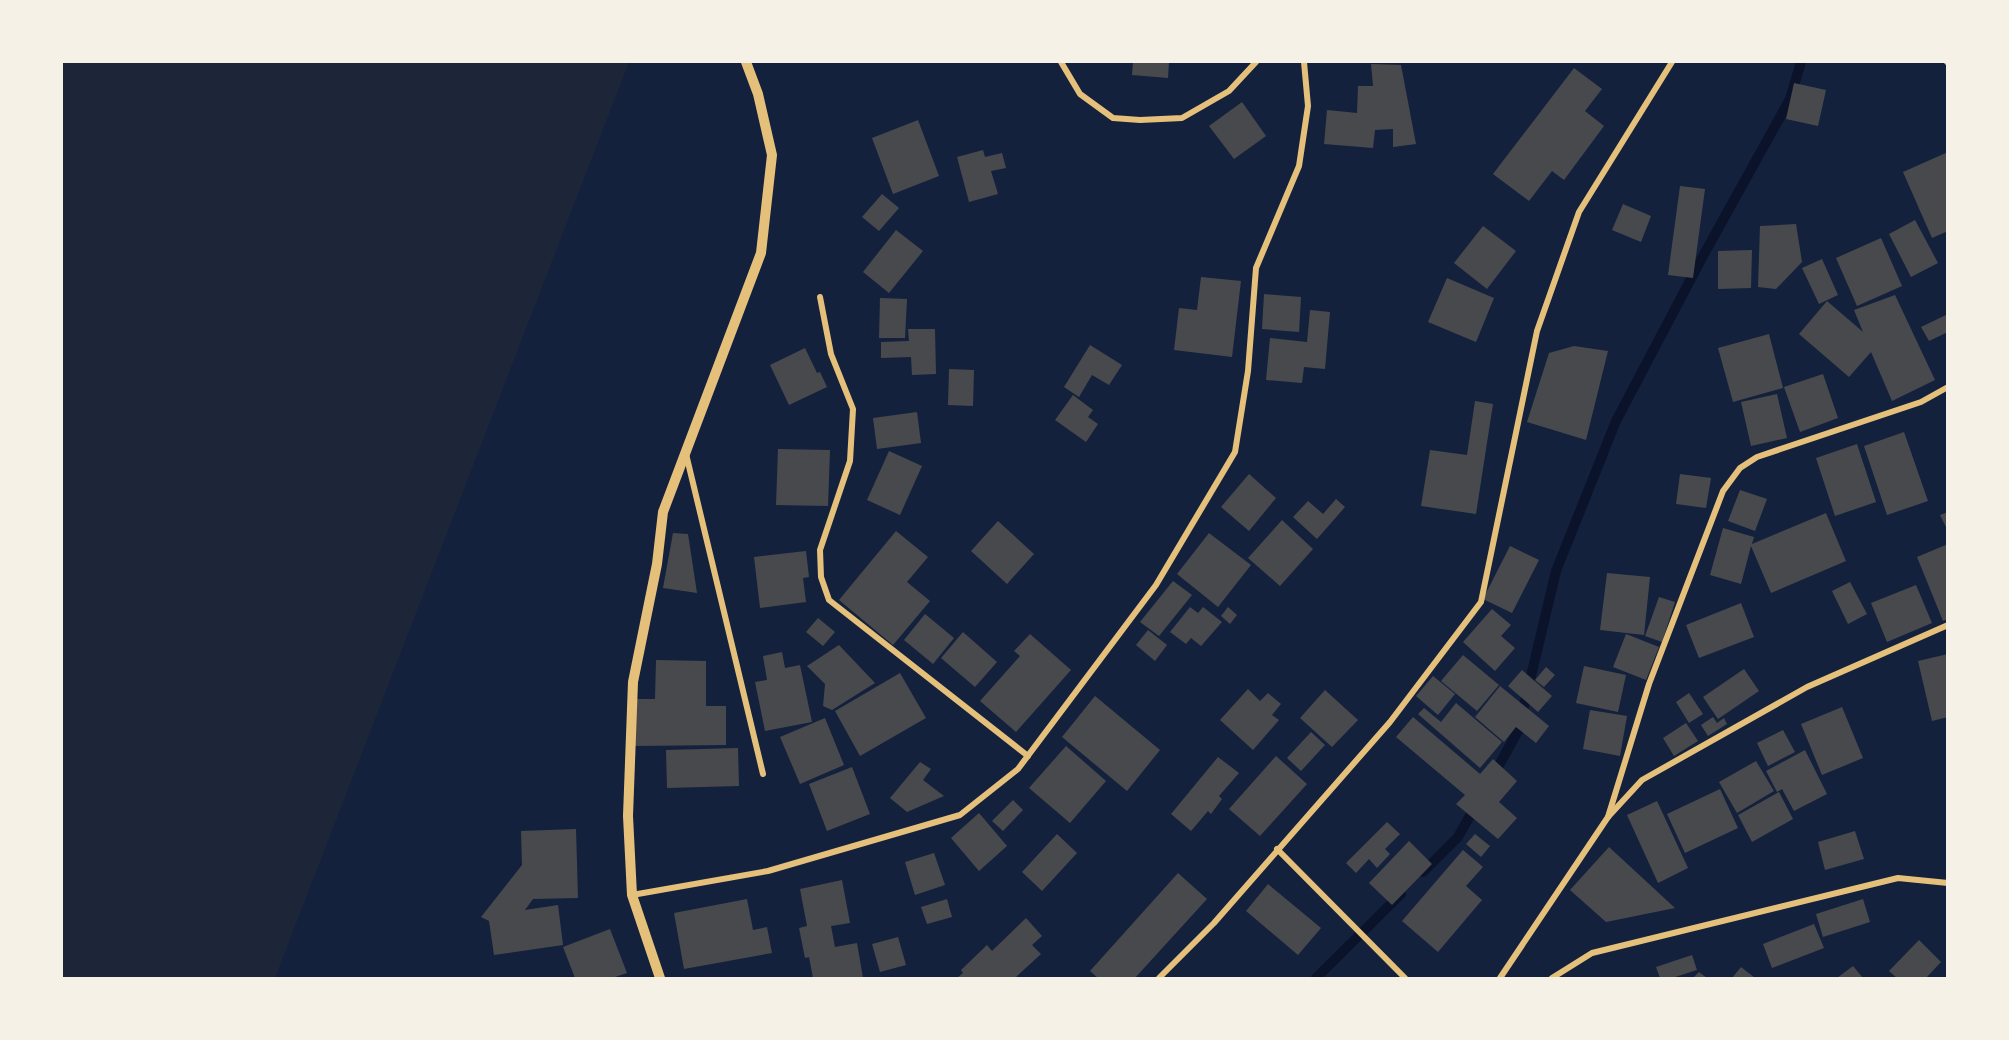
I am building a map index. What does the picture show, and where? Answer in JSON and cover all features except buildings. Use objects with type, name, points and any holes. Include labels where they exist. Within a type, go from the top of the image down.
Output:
[{"type":"street","points":[[660,978],[632,895],[628,816],[633,682],[657,564],[663,512],[761,253],[772,155],[758,94],[746,62]]},
{"type":"street","points":[[1060,62],[1080,94],[1113,118],[1140,120],[1182,118],[1229,91],[1256,62]]},
{"type":"street","points":[[632,895],[768,871],[960,815],[1018,769],[1156,585],[1235,452],[1248,371],[1256,268],[1299,166],[1308,106],[1304,62]]},
{"type":"street","points":[[1159,978],[1214,923],[1390,722],[1481,602],[1537,331],[1579,212],[1672,62]]},
{"type":"street","points":[[820,297],[831,354],[853,409],[850,461],[820,550],[820,577],[829,600],[1028,756]]},
{"type":"street","points":[[1608,817],[1649,684],[1723,491],[1740,468],[1757,457],[1920,402],[1947,387]]},
{"type":"street","points":[[686,450],[763,774]]},
{"type":"street","points":[[1500,978],[1608,817],[1642,780],[1807,687],[1947,626]]},
{"type":"street","points":[[1277,849],[1405,978]]},
{"type":"street","points":[[1552,978],[1592,953],[1887,880],[1898,878],[1947,883]]},
{"type":"shaded area","points":[[62,62],[629,62],[275,978],[62,978]]},
{"type":"waterway","points":[[1493,776],[1518,731],[1556,571],[1616,421],[1703,256],[1790,99],[1801,62]]},
{"type":"waterway","points":[[1423,872],[1458,837],[1476,805]]},
{"type":"waterway","points":[[1316,978],[1401,894]]}]
